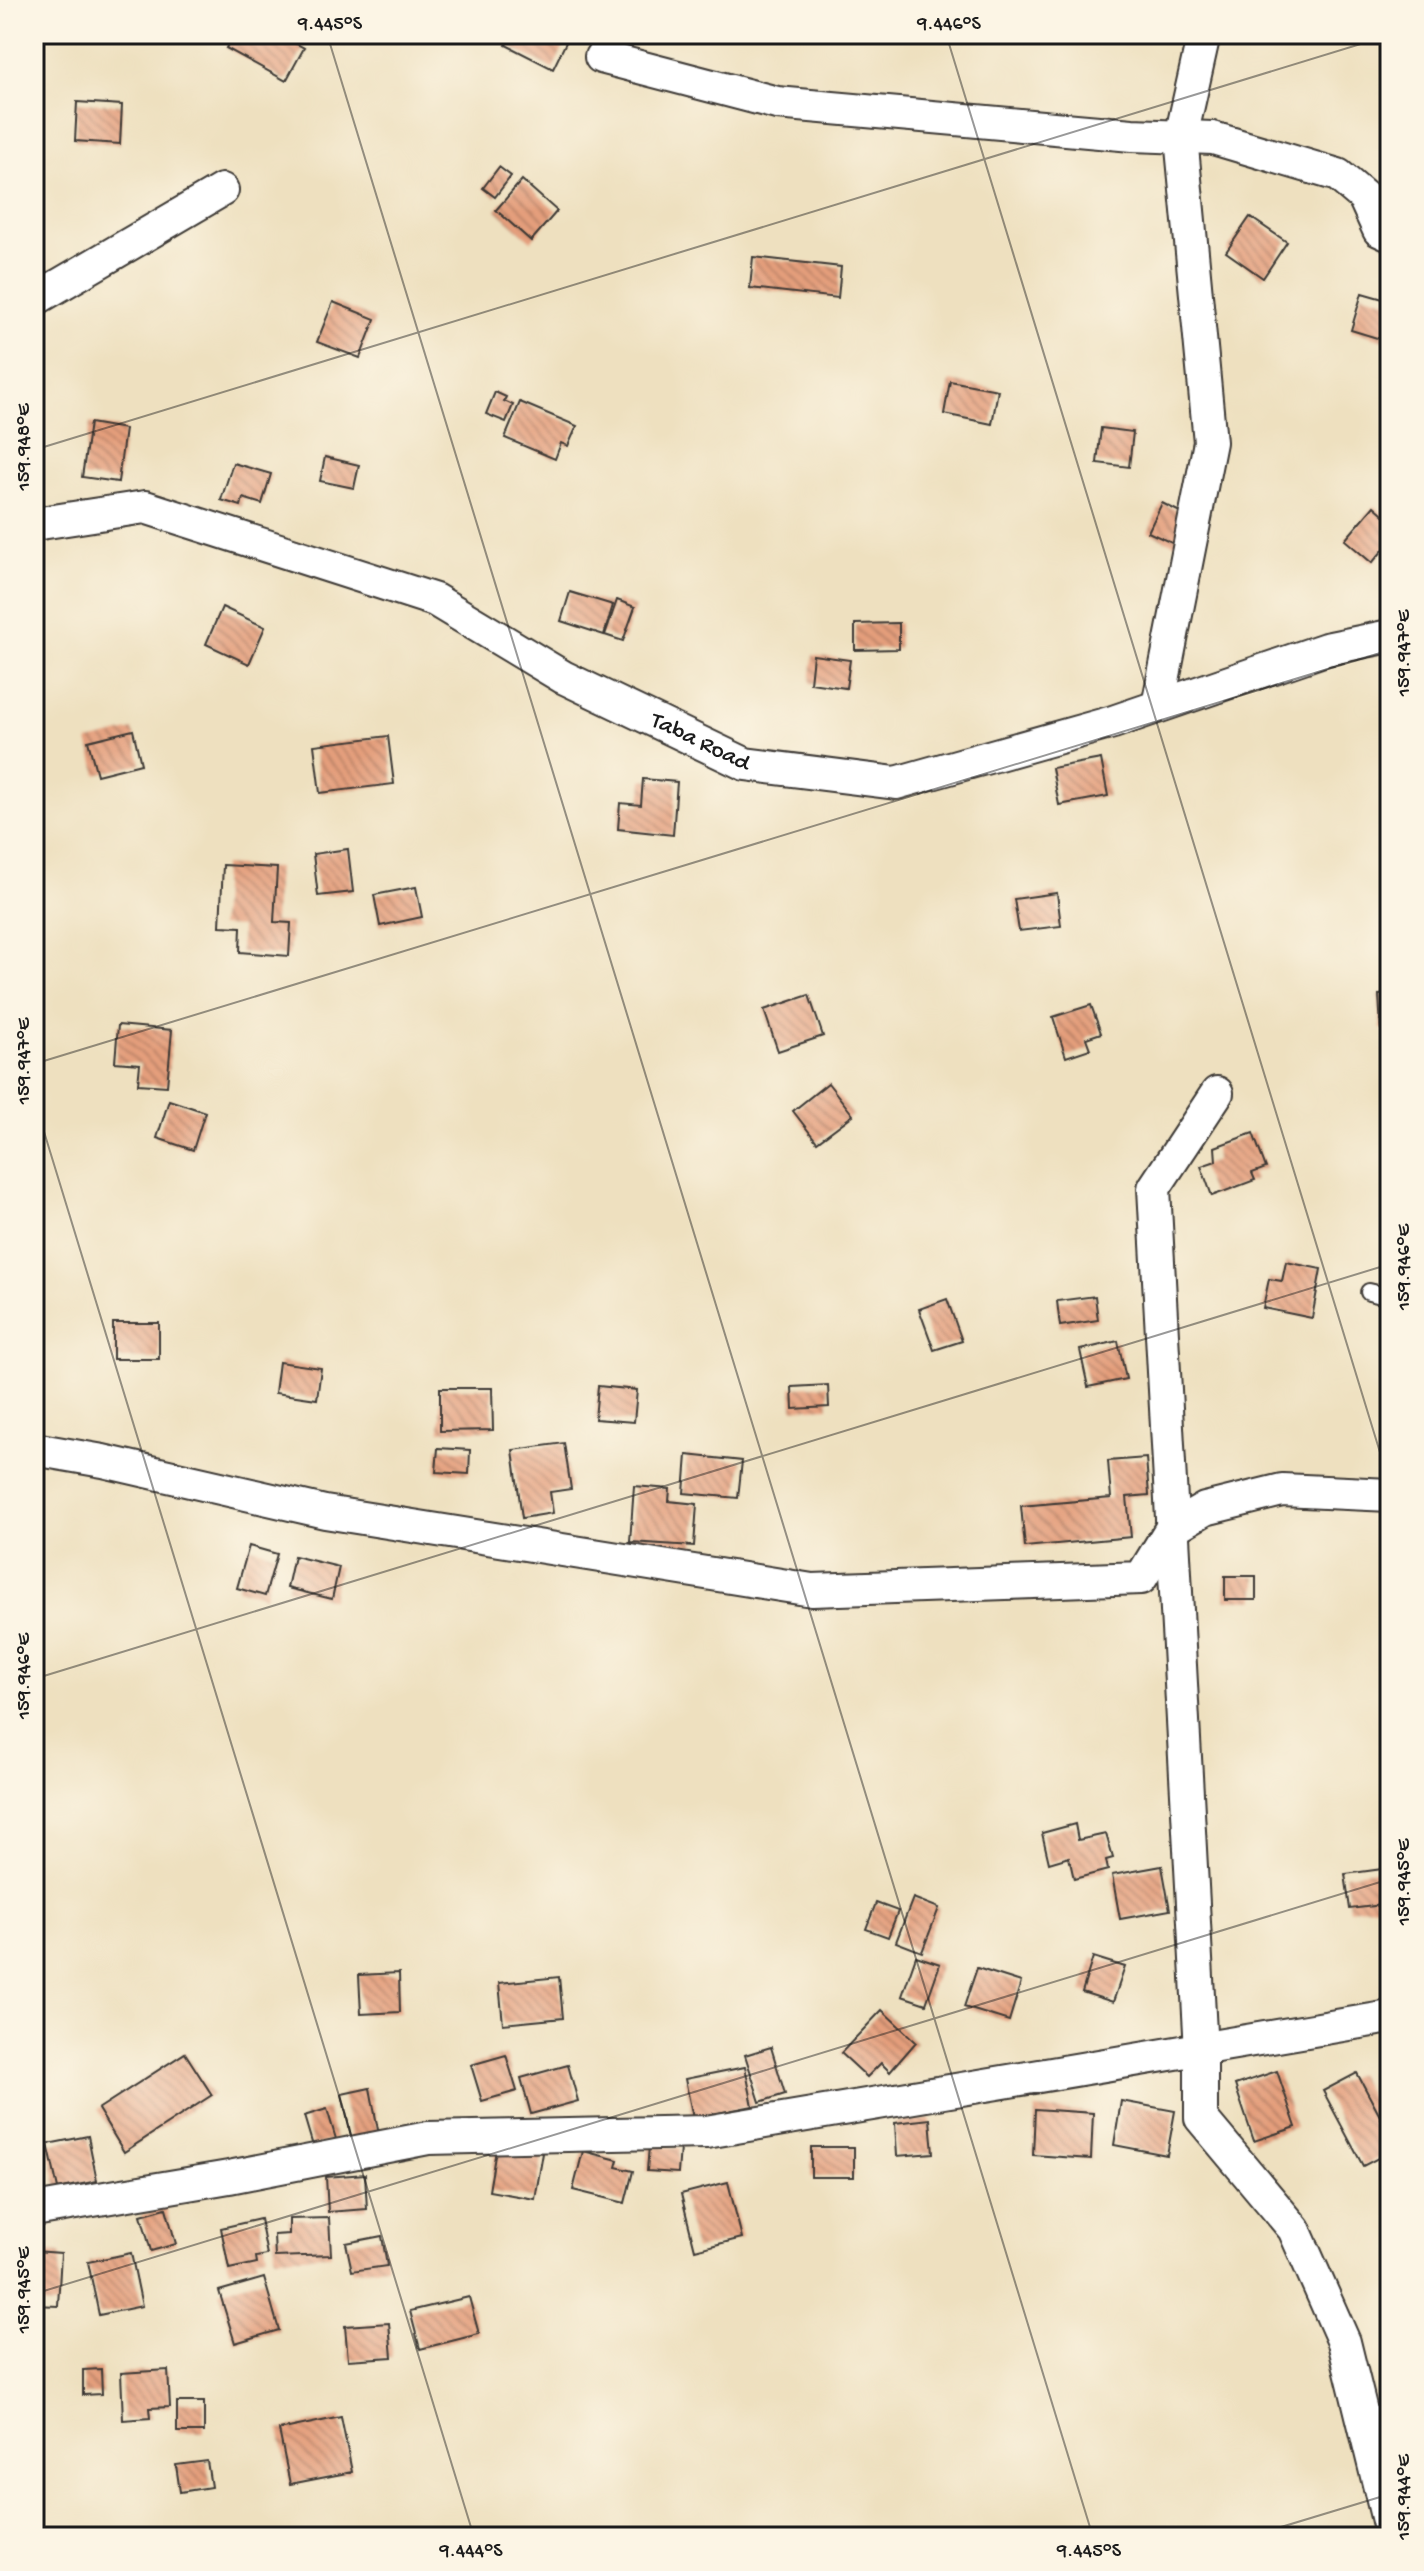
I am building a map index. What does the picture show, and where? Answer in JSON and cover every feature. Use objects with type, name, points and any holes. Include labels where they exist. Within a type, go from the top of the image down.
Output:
[{"type":"street","points":[[1158,706],[1210,442],[1181,137],[1204,34]]},
{"type":"street","points":[[601,57],[777,103],[1132,135],[1213,138],[1338,175],[1364,197],[1379,230],[1390,235]]},
{"type":"street","points":[[34,300],[222,190]]},
{"type":"street","name":"Taba Road","points":[[34,524],[145,507],[435,600],[563,677],[745,764],[896,783],[1113,722],[1326,649],[1390,636]]},
{"type":"street","points":[[1217,1093],[1154,1188],[1201,2051],[1201,2118],[1294,2229],[1344,2342],[1390,2529]]},
{"type":"street","points":[[34,1449],[103,1461],[325,1512],[812,1590],[1141,1578],[1171,1529],[1205,1509],[1282,1490],[1390,1495]]},
{"type":"street","points":[[34,2210],[229,2177],[428,2138],[706,2132],[1390,2017]]},
{"type":"lane","points":[[1369,1292],[1390,1297]]},
{"type":"building","points":[[233,34],[279,34],[304,48],[286,81],[226,48]]},
{"type":"building","points":[[511,34],[570,34],[553,69],[506,45]]},
{"type":"building","points":[[77,102],[122,105],[120,144],[75,141]]},
{"type":"building","points":[[499,167],[511,176],[495,197],[483,188]]},
{"type":"building","points":[[522,180],[557,211],[531,241],[496,210]]},
{"type":"building","points":[[1250,217],[1287,242],[1263,278],[1226,252]]},
{"type":"building","points":[[753,257],[841,267],[838,298],[750,288]]},
{"type":"building","points":[[1362,293],[1390,301],[1390,342],[1351,330]]},
{"type":"building","points":[[333,302],[375,319],[360,358],[317,342]]},
{"type":"building","points":[[950,381],[998,390],[992,424],[944,414]]},
{"type":"building","points":[[495,392],[513,405],[506,422],[486,414]]},
{"type":"building","points":[[520,402],[577,426],[568,446],[561,443],[555,459],[505,438]]},
{"type":"building","points":[[90,423],[125,429],[118,482],[82,477]]},
{"type":"building","points":[[1101,428],[1133,432],[1129,467],[1097,463]]},
{"type":"building","points":[[325,457],[359,465],[354,488],[320,481]]},
{"type":"building","points":[[233,463],[271,474],[262,504],[243,498],[241,506],[221,500]]},
{"type":"building","points":[[1162,503],[1190,517],[1176,545],[1148,532]]},
{"type":"building","points":[[1374,506],[1390,520],[1390,542],[1372,563],[1345,540]]},
{"type":"building","points":[[570,592],[613,605],[604,635],[561,621]]},
{"type":"building","points":[[617,600],[635,607],[623,641],[605,635]]},
{"type":"building","points":[[222,607],[265,627],[249,664],[206,644]]},
{"type":"building","points":[[899,623],[899,649],[855,650],[855,624]]},
{"type":"building","points":[[813,655],[850,660],[846,688],[810,683]]},
{"type":"building","points":[[133,730],[141,764],[97,775],[88,741]]},
{"type":"building","points":[[388,736],[394,784],[320,793],[314,745]]},
{"type":"building","points":[[1101,759],[1108,796],[1059,805],[1052,768]]},
{"type":"building","points":[[643,779],[677,782],[673,835],[618,829],[620,803],[641,805]]},
{"type":"building","points":[[348,849],[353,892],[318,896],[313,854]]},
{"type":"building","points":[[223,865],[277,868],[274,922],[291,923],[289,956],[240,952],[241,927],[220,926]]},
{"type":"building","points":[[416,887],[422,917],[380,926],[374,895]]},
{"type":"building","points":[[1057,893],[1061,926],[1019,931],[1014,899]]},
{"type":"building","points":[[1390,994],[1390,1028],[1381,1029],[1379,995]]},
{"type":"building","points":[[809,995],[823,1036],[778,1051],[764,1010]]},
{"type":"building","points":[[1091,1005],[1101,1033],[1086,1038],[1090,1049],[1066,1057],[1053,1017]]},
{"type":"building","points":[[118,1025],[172,1030],[167,1086],[138,1084],[140,1064],[115,1062]]},
{"type":"building","points":[[828,1083],[853,1115],[817,1142],[793,1111]]},
{"type":"building","points":[[169,1100],[205,1112],[193,1150],[157,1138]]},
{"type":"building","points":[[1253,1133],[1266,1168],[1252,1173],[1255,1180],[1212,1196],[1201,1166],[1216,1161],[1215,1147]]},
{"type":"building","points":[[1286,1262],[1321,1269],[1312,1318],[1263,1308],[1269,1279],[1282,1281]]},
{"type":"building","points":[[1095,1296],[1098,1320],[1060,1326],[1057,1301]]},
{"type":"building","points":[[947,1299],[962,1341],[934,1350],[919,1309]]},
{"type":"building","points":[[113,1323],[159,1323],[159,1359],[113,1359]]},
{"type":"building","points":[[1118,1341],[1126,1379],[1088,1387],[1080,1350]]},
{"type":"building","points":[[279,1362],[321,1368],[317,1399],[275,1393]]},
{"type":"building","points":[[828,1385],[829,1407],[793,1409],[792,1387]]},
{"type":"building","points":[[598,1386],[637,1390],[634,1422],[595,1419]]},
{"type":"building","points":[[440,1388],[492,1388],[493,1430],[440,1431]]},
{"type":"building","points":[[564,1443],[571,1489],[550,1492],[553,1513],[522,1518],[513,1450]]},
{"type":"building","points":[[438,1448],[470,1450],[469,1474],[436,1472]]},
{"type":"building","points":[[687,1455],[742,1461],[738,1498],[684,1493]]},
{"type":"building","points":[[1146,1458],[1149,1495],[1127,1497],[1131,1537],[1025,1547],[1021,1506],[1111,1498],[1108,1461]]},
{"type":"building","points":[[634,1486],[670,1489],[669,1501],[697,1504],[694,1546],[630,1542]]},
{"type":"building","points":[[249,1546],[277,1554],[265,1596],[237,1588]]},
{"type":"building","points":[[294,1556],[339,1567],[332,1599],[287,1588]]},
{"type":"building","points":[[1225,1576],[1256,1576],[1256,1600],[1225,1600]]},
{"type":"building","points":[[1075,1824],[1078,1840],[1106,1834],[1113,1858],[1106,1860],[1108,1870],[1074,1879],[1069,1857],[1049,1863],[1042,1833]]},
{"type":"building","points":[[1162,1866],[1170,1910],[1120,1919],[1112,1875]]},
{"type":"building","points":[[1390,1868],[1390,1904],[1350,1909],[1345,1874]]},
{"type":"building","points":[[913,1898],[939,1908],[922,1952],[896,1942]]},
{"type":"building","points":[[876,1903],[898,1911],[888,1937],[866,1929]]},
{"type":"building","points":[[916,1956],[940,1964],[926,2004],[902,1996]]},
{"type":"building","points":[[1093,1957],[1125,1967],[1113,2002],[1082,1992]]},
{"type":"building","points":[[977,1968],[1021,1982],[1009,2021],[964,2007]]},
{"type":"building","points":[[399,1973],[400,2012],[361,2014],[359,1975]]},
{"type":"building","points":[[559,1977],[563,2018],[503,2024],[499,1983]]},
{"type":"building","points":[[882,2010],[916,2042],[890,2072],[881,2063],[867,2077],[841,2053]]},
{"type":"building","points":[[771,2047],[785,2094],[760,2102],[745,2055]]},
{"type":"building","points":[[185,2053],[212,2095],[124,2152],[98,2109]]},
{"type":"building","points":[[506,2055],[517,2091],[482,2101],[471,2065]]},
{"type":"building","points":[[568,2065],[578,2101],[531,2114],[521,2078]]},
{"type":"building","points":[[745,2067],[753,2106],[693,2118],[685,2079]]},
{"type":"building","points":[[1277,2071],[1296,2127],[1254,2141],[1235,2085]]},
{"type":"building","points":[[1357,2073],[1390,2135],[1390,2152],[1363,2166],[1323,2091]]},
{"type":"building","points":[[370,2088],[379,2135],[352,2141],[342,2094]]},
{"type":"building","points":[[1121,2101],[1175,2111],[1167,2155],[1114,2145]]},
{"type":"building","points":[[327,2109],[336,2139],[313,2146],[304,2116]]},
{"type":"building","points":[[1035,2109],[1093,2113],[1091,2159],[1033,2155]]},
{"type":"building","points":[[930,2119],[933,2153],[897,2156],[895,2123]]},
{"type":"building","points":[[88,2136],[97,2181],[58,2189],[48,2144]]},
{"type":"building","points":[[497,2144],[543,2153],[535,2199],[489,2191]]},
{"type":"building","points":[[649,2146],[680,2148],[678,2173],[647,2171]]},
{"type":"building","points":[[811,2147],[854,2147],[854,2177],[811,2177]]},
{"type":"building","points":[[583,2151],[618,2160],[616,2167],[633,2171],[625,2203],[573,2190]]},
{"type":"building","points":[[365,2174],[367,2209],[328,2212],[326,2177]]},
{"type":"building","points":[[728,2182],[742,2238],[695,2250],[681,2194]]},
{"type":"building","points":[[166,2208],[176,2244],[151,2251],[141,2215]]},
{"type":"building","points":[[329,2218],[331,2255],[275,2257],[274,2235],[289,2234],[289,2219]]},
{"type":"building","points":[[260,2219],[267,2255],[256,2257],[257,2263],[229,2269],[221,2228]]},
{"type":"building","points":[[382,2236],[387,2266],[352,2271],[346,2243]]},
{"type":"building","points":[[34,2251],[61,2253],[58,2306],[34,2305]]},
{"type":"building","points":[[131,2253],[142,2306],[99,2315],[88,2262]]},
{"type":"building","points":[[264,2278],[279,2330],[235,2343],[219,2291]]},
{"type":"building","points":[[469,2297],[479,2334],[420,2349],[410,2311]]},
{"type":"building","points":[[389,2323],[392,2357],[348,2360],[345,2326]]},
{"type":"building","points":[[101,2369],[102,2394],[83,2395],[83,2370]]},
{"type":"building","points":[[168,2370],[170,2407],[149,2408],[150,2418],[123,2420],[121,2373]]},
{"type":"building","points":[[177,2402],[204,2402],[204,2432],[177,2432]]},
{"type":"building","points":[[341,2417],[352,2472],[290,2484],[279,2430]]},
{"type":"building","points":[[207,2461],[211,2487],[180,2492],[176,2465]]}]
